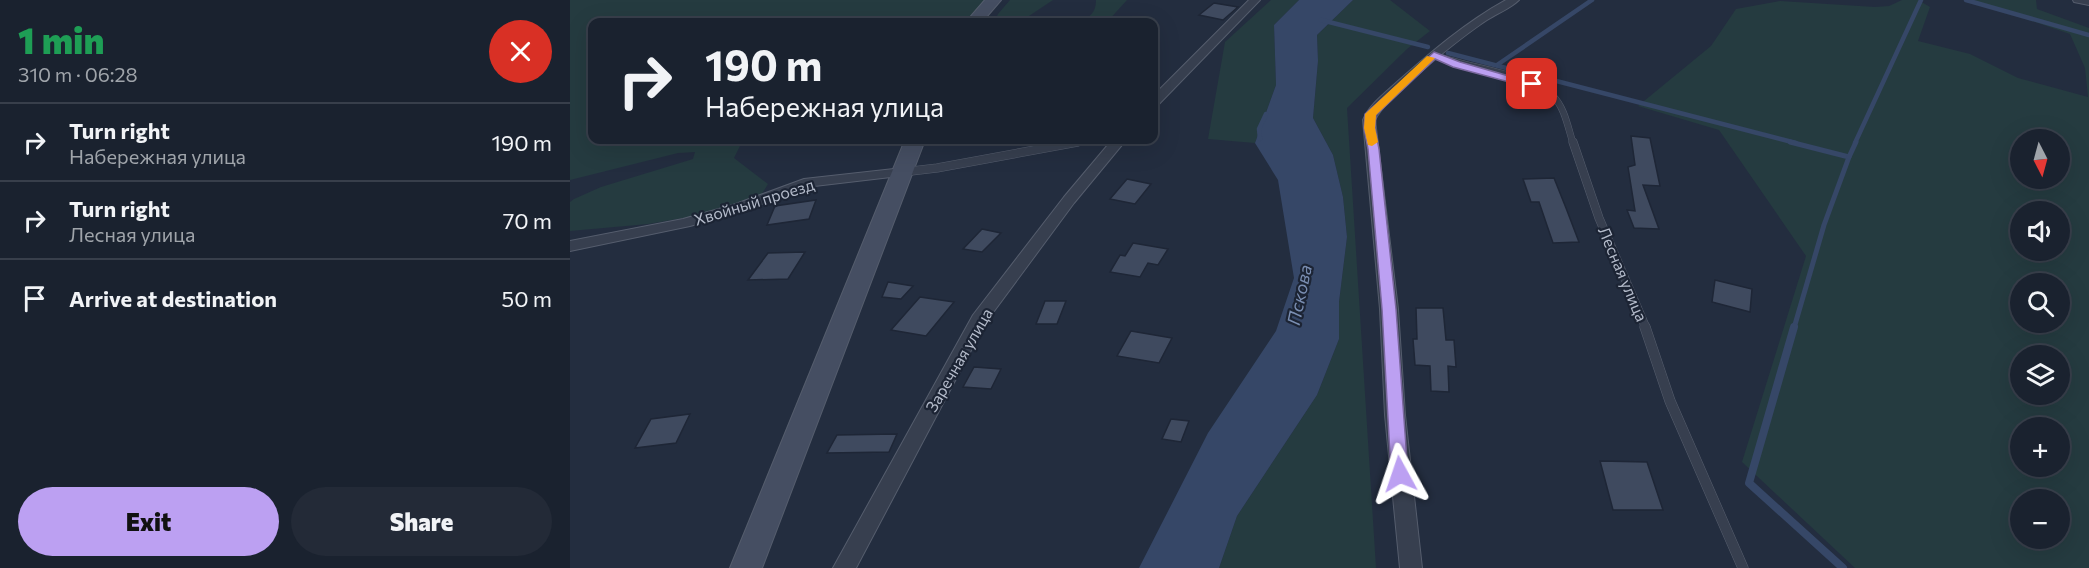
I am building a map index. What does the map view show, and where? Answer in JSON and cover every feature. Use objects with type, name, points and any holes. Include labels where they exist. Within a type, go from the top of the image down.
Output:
[{"type":"street","points":[[977,18],[993,0]]},
{"type":"street","points":[[1158,98],[1255,0]]},
{"type":"street","points":[[1410,568],[1395,415],[1388,298],[1369,120],[1371,114],[1381,103],[1434,55],[1495,10],[1514,0]]},
{"type":"street","points":[[2078,0],[2089,2]]},
{"type":"street","points":[[746,568],[914,144]]},
{"type":"street","name":"Заречная улица","points":[[844,568],[979,319],[1069,200],[1116,144]]},
{"type":"street","name":"Хвойный проезд","points":[[570,246],[706,217],[738,208],[804,183],[903,172]]},
{"type":"lane","name":"Лесная улица","points":[[1434,55],[1456,64],[1532,84],[1551,94],[1561,107],[1599,218],[1654,348],[1670,401],[1743,568]]},
{"type":"lane","points":[[903,172],[937,168],[1066,144]]},
{"type":"green space","points":[[570,0],[986,0],[968,18],[588,18],[588,144],[741,144],[734,158],[768,184],[760,197],[707,214],[648,224],[570,231],[570,202],[574,199],[601,187],[693,159],[695,152],[678,153],[570,180]]},
{"type":"green space","points":[[1010,0],[1053,0],[1026,18],[996,18]]},
{"type":"green space","points":[[1096,0],[1127,0],[1111,18],[1086,18],[1095,8]]},
{"type":"green space","points":[[1271,0],[1299,0],[1274,25],[1276,85],[1255,143],[1208,139],[1225,42]]},
{"type":"green space","points":[[1353,0],[1390,0],[1430,31],[1407,49],[1347,108],[1376,568],[1219,568],[1237,516],[1317,395],[1339,339],[1339,302],[1347,237],[1343,197],[1333,155],[1313,118],[1318,61],[1317,35]]},
{"type":"green space","points":[[1902,0],[1918,0],[1930,7],[1918,41],[1970,54],[2018,78],[2088,97],[2085,68],[2070,34],[1970,0],[2036,0],[2037,9],[2089,28],[2089,568],[1855,568],[1742,462],[1806,256],[1719,130],[1638,106],[1711,46],[1736,9],[1780,1],[1889,6]]},
{"type":"water","name":"Пскова","points":[[1299,0],[1353,0],[1317,35],[1318,61],[1313,118],[1333,155],[1343,197],[1347,237],[1339,302],[1339,339],[1317,395],[1237,516],[1219,568],[1139,568],[1208,433],[1276,331],[1294,278],[1278,180],[1255,143],[1276,85],[1274,25]]},
{"type":"building","points":[[1214,3],[1238,7],[1223,20],[1199,15]]},
{"type":"building","points":[[1631,136],[1650,138],[1660,186],[1643,185],[1659,229],[1634,228],[1627,210],[1635,211],[1628,167],[1635,165]]},
{"type":"building","points":[[1554,178],[1579,242],[1553,243],[1539,202],[1531,202],[1523,179]]},
{"type":"building","points":[[1127,179],[1151,184],[1135,204],[1110,199]]},
{"type":"building","points":[[816,200],[809,219],[767,225],[775,206]]},
{"type":"building","points":[[982,229],[1001,233],[982,252],[963,249]]},
{"type":"building","points":[[1133,243],[1168,249],[1158,265],[1148,263],[1140,277],[1110,272],[1120,255],[1125,256]]},
{"type":"building","points":[[805,252],[788,279],[748,280],[768,253]]},
{"type":"building","points":[[1715,280],[1752,289],[1750,312],[1712,302]]},
{"type":"building","points":[[888,282],[913,286],[901,299],[882,297]]},
{"type":"building","points":[[920,297],[954,302],[926,336],[891,330]]},
{"type":"building","points":[[1045,301],[1066,301],[1057,324],[1036,324]]},
{"type":"building","points":[[1416,308],[1443,308],[1446,340],[1454,340],[1456,367],[1448,366],[1449,392],[1431,391],[1430,366],[1415,365],[1413,339],[1417,339]]},
{"type":"building","points":[[1131,331],[1172,338],[1159,363],[1117,356]]},
{"type":"building","points":[[974,367],[1001,369],[991,389],[963,387]]},
{"type":"building","points":[[690,414],[676,443],[635,448],[651,419]]},
{"type":"building","points":[[1171,419],[1189,421],[1181,442],[1162,439]]},
{"type":"building","points":[[897,434],[889,452],[827,453],[837,435]]},
{"type":"building","points":[[1600,461],[1647,462],[1663,510],[1613,510]]},
{"type":"waterway","points":[[1497,65],[1592,0]]},
{"type":"waterway","points":[[1855,143],[1921,0]]},
{"type":"waterway","points":[[1966,0],[2089,35]]},
{"type":"waterway","points":[[1321,20],[1428,47]]},
{"type":"waterway","points":[[1448,53],[1796,143]]},
{"type":"waterway","points":[[1260,139],[1259,129],[1266,114]]},
{"type":"waterway","points":[[1790,142],[1849,157]]},
{"type":"waterway","points":[[1849,157],[1856,142]]},
{"type":"waterway","points":[[1794,328],[1824,225],[1849,157]]},
{"type":"waterway","points":[[1794,327],[1749,483],[1843,568]]},
{"type":"slow traffic","points":[[1372,142],[1369,128],[1371,114],[1430,58]]},
{"type":"route","points":[[1400,474],[1389,309],[1374,149],[1369,128],[1371,114],[1434,55],[1456,64],[1532,84]]}]
